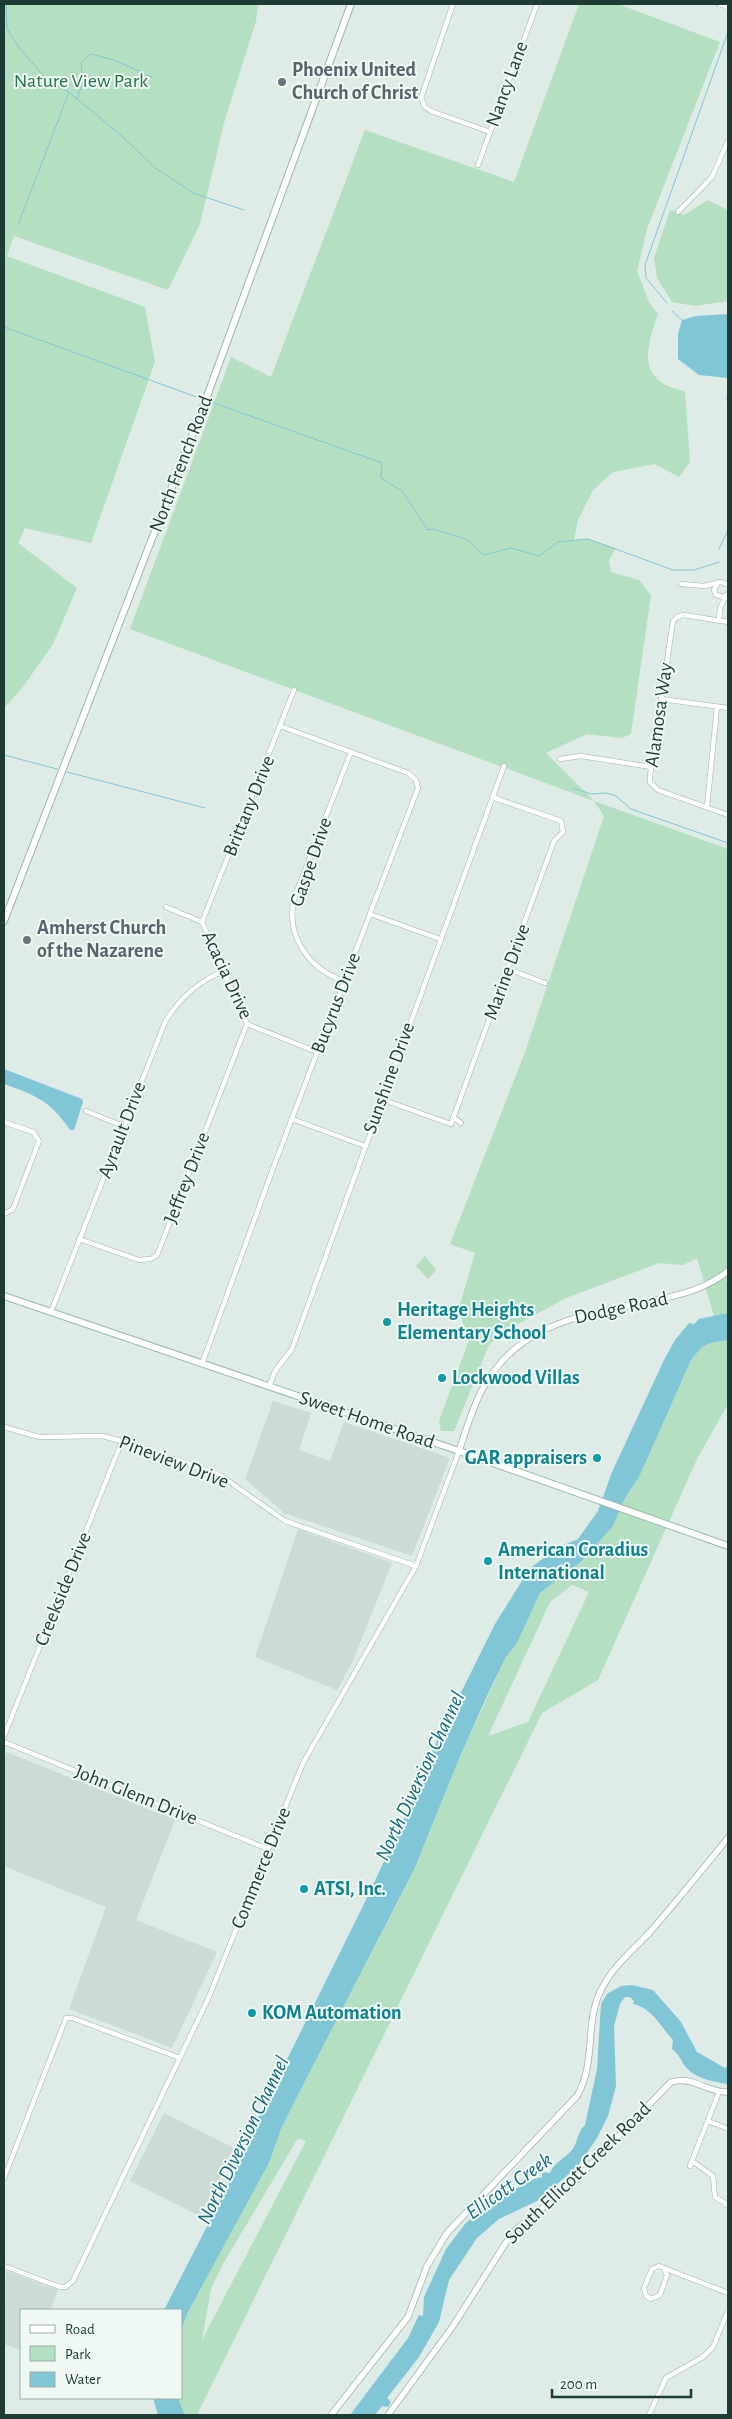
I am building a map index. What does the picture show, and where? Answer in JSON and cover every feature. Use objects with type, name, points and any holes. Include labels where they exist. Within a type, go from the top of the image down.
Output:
[{"type":"main road","name":"North French Road","points":[[4,922],[206,399],[351,4]]},
{"type":"main road","name":"Sweet Home Road","points":[[4,1296],[459,1451],[728,1546]]},
{"type":"street","points":[[453,4],[422,89],[422,102],[431,111],[490,132]]},
{"type":"street","name":"Nancy Lane","points":[[478,164],[537,4]]},
{"type":"street","points":[[719,4],[728,7]]},
{"type":"street","points":[[678,212],[712,177],[728,141]]},
{"type":"street","points":[[681,584],[704,586],[721,582],[728,585]]},
{"type":"street","points":[[717,584],[716,594],[720,608]]},
{"type":"street","points":[[704,586],[716,594],[727,595],[720,608],[718,621]]},
{"type":"street","name":"Alamosa Way","points":[[728,622],[684,615],[673,620],[650,782],[653,787],[728,815]]},
{"type":"street","name":"Brittany Drive","points":[[202,922],[294,690]]},
{"type":"street","points":[[661,699],[728,708]]},
{"type":"street","points":[[707,807],[717,707]]},
{"type":"street","name":"Bucyrus Drive","points":[[202,1364],[292,1118],[418,792],[418,784],[410,774],[280,726]]},
{"type":"street","name":"Gaspe Drive","points":[[344,981],[324,972],[306,956],[294,931],[292,908],[351,752]]},
{"type":"street","points":[[560,759],[581,756],[651,767]]},
{"type":"street","name":"Sunshine Drive","points":[[269,1387],[275,1371],[292,1349],[381,1099],[504,766]]},
{"type":"street","name":"Marine Drive","points":[[453,1117],[554,840],[563,832],[561,821],[492,797]]},
{"type":"street","name":"Acacia Drive","points":[[166,908],[202,922],[247,1024],[317,1052]]},
{"type":"street","points":[[370,914],[440,939]]},
{"type":"street","points":[[508,969],[545,983]]},
{"type":"street","name":"Ayrault Drive","points":[[51,1312],[160,1033],[172,1011],[196,986],[224,971]]},
{"type":"street","name":"Jeffrey Drive","points":[[79,1239],[139,1260],[151,1260],[157,1255],[247,1024]]},
{"type":"street","points":[[381,1099],[451,1124],[453,1117],[461,1123]]},
{"type":"street","points":[[86,1111],[123,1126]]},
{"type":"street","points":[[292,1118],[365,1146]]},
{"type":"street","points":[[4,1122],[33,1132],[39,1142],[14,1209],[4,1214]]},
{"type":"street","name":"Dodge Road","points":[[459,1451],[477,1401],[490,1377],[511,1352],[528,1338],[567,1320],[696,1290],[728,1272]]},
{"type":"street","name":"Pineview Drive","points":[[4,1427],[39,1437],[102,1436],[122,1441],[220,1475],[285,1521],[416,1566]]},
{"type":"street","name":"Creekside Drive","points":[[4,1736],[122,1441]]},
{"type":"street","name":"Commerce Drive","points":[[4,2266],[60,2287],[65,2287],[73,2281],[208,2000],[303,1763],[416,1566],[459,1451]]},
{"type":"street","name":"John Glenn Drive","points":[[4,1742],[268,1849]]},
{"type":"street","points":[[331,2415],[408,2317],[427,2266],[446,2233],[577,2096],[588,2070],[592,2020],[596,2001],[602,1987],[610,1974],[648,1934],[728,1838]]},
{"type":"street","points":[[4,2178],[61,2025],[66,2018],[72,2018],[180,2058]]},
{"type":"street","name":"South Ellicott Creek Road","points":[[388,2415],[453,2326],[504,2243],[522,2223],[575,2181],[671,2082],[684,2080],[719,2092],[728,2092]]},
{"type":"street","points":[[719,2092],[691,2163],[713,2176],[715,2197],[728,2205]]},
{"type":"street","points":[[708,2121],[728,2129]]},
{"type":"street","points":[[664,2268],[667,2275],[660,2295],[649,2298],[644,2293],[644,2288],[652,2269],[659,2266],[728,2293]]},
{"type":"street","points":[[649,2415],[666,2378],[703,2356],[713,2347],[728,2311]]},
{"type":"shaded area","points":[[273,1401],[311,1413],[299,1450],[330,1461],[344,1422],[450,1458],[412,1556],[284,1513],[245,1479]]},
{"type":"shaded area","points":[[298,1529],[392,1563],[352,1663],[337,1690],[255,1657]]},
{"type":"shaded area","points":[[7,1752],[175,1820],[136,1920],[217,1952],[172,2048],[69,2009],[106,1907],[4,1866],[4,1759]]},
{"type":"shaded area","points":[[164,2113],[236,2149],[200,2216],[130,2181]]},
{"type":"shaded area","points":[[6,2271],[58,2290],[50,2309],[20,2309],[20,2350],[4,2344]]},
{"type":"green space","name":"Nature View Park","points":[[4,4],[258,4],[256,21],[224,123],[200,224],[168,290],[14,236],[7,256],[145,307],[155,362],[91,543],[25,528],[18,543],[77,588],[53,644],[23,687],[4,708]]},
{"type":"green space","points":[[579,4],[618,4],[720,42],[647,229],[637,271],[649,302],[658,314],[653,327],[648,352],[652,372],[659,380],[670,387],[685,391],[690,462],[679,477],[655,464],[613,472],[593,490],[578,520],[574,540],[588,539],[616,548],[609,560],[611,572],[639,580],[651,595],[631,734],[622,738],[587,734],[546,753],[594,801],[130,629],[231,357],[271,377],[365,130],[514,182]]},
{"type":"green space","points":[[708,200],[728,210],[728,301],[695,306],[672,302],[657,278],[654,258],[670,210],[684,215]]},
{"type":"green space","points":[[594,801],[728,849],[728,1313],[714,1316],[697,1258],[683,1265],[659,1263],[566,1298],[505,1331],[489,1345],[454,1431],[441,1431],[439,1421],[468,1343],[459,1308],[475,1253],[450,1244],[525,1052],[604,816]]},
{"type":"green space","points":[[425,1256],[436,1270],[428,1279],[416,1266]]},
{"type":"green space","points":[[728,1340],[728,1404],[697,1459],[598,1680],[542,1713],[197,2415],[185,2415],[178,2399],[182,2399],[182,2327],[188,2312],[269,2163],[281,2129],[414,1871],[459,1759],[506,1657],[516,1645],[540,1593],[581,1562],[613,1526],[625,1498],[639,1477],[691,1360],[701,1348],[710,1343]],"holes":[[[572,1585],[589,1592],[528,1722],[488,1736],[550,1602]],[[298,2138],[306,2141],[202,2340],[211,2289],[223,2264]]]},
{"type":"water","points":[[728,314],[728,378],[699,375],[678,359],[678,334],[682,320],[696,316]]},
{"type":"water","points":[[4,1069],[82,1099],[83,1102],[74,1130],[70,1130],[56,1112],[41,1100],[4,1084]]},
{"type":"water","points":[[728,1313],[728,1340],[710,1343],[701,1348],[691,1360],[639,1477],[625,1498],[613,1526],[581,1562],[540,1593],[516,1645],[506,1657],[487,1696],[414,1870],[281,2129],[269,2163],[188,2312],[182,2327],[182,2309],[165,2309],[248,2147],[256,2122],[363,1906],[412,1802],[432,1751],[495,1624],[530,1568],[559,1547],[578,1539],[598,1511],[612,1472],[664,1360],[675,1340],[689,1323],[694,1324],[699,1319]]},
{"type":"water","name":"Ellicott Creek","points":[[632,1985],[653,1990],[681,2022],[697,2052],[725,2068],[728,2066],[728,2084],[704,2079],[688,2069],[672,2049],[673,2040],[656,2019],[646,2009],[633,2004],[634,2001],[630,1997],[625,1997],[620,2004],[614,2026],[616,2086],[608,2116],[597,2138],[577,2167],[537,2201],[499,2219],[477,2238],[449,2280],[439,2322],[419,2357],[387,2398],[391,2402],[388,2407],[382,2406],[375,2415],[350,2415],[408,2338],[419,2315],[423,2316],[424,2297],[446,2249],[465,2224],[486,2205],[534,2179],[542,2177],[542,2172],[550,2173],[554,2166],[572,2150],[580,2131],[585,2125],[597,2069],[601,2004],[607,1994],[621,1986]]},
{"type":"water","points":[[153,2399],[178,2399],[185,2415],[158,2415]]},
{"type":"waterway","points":[[6,4],[7,29],[18,46],[48,81],[69,92],[124,138],[155,168],[193,193],[244,210]]},
{"type":"waterway","points":[[667,303],[646,278],[645,265],[728,32]]},
{"type":"waterway","points":[[77,99],[83,82],[81,63],[91,54],[114,60],[152,77]]},
{"type":"waterway","points":[[18,225],[69,92]]},
{"type":"waterway","points":[[672,311],[682,320]]},
{"type":"waterway","points":[[4,327],[202,399]]},
{"type":"waterway","points":[[727,397],[728,406]]},
{"type":"waterway","points":[[211,402],[382,463],[381,478],[402,491],[428,530],[433,529],[466,539],[484,555],[511,548],[539,556],[558,542],[588,539],[673,570],[694,570],[719,562]]},
{"type":"waterway","points":[[719,549],[728,530]]},
{"type":"waterway","points":[[4,755],[57,769]]},
{"type":"waterway","points":[[67,772],[205,808]]},
{"type":"waterway","points":[[573,788],[591,794],[607,793],[616,796],[631,809],[728,843]]},
{"type":"place","name":"Phoenix United Church of Christ","points":[[282,82]]},
{"type":"place","name":"Amherst Church of the Nazarene","points":[[27,940]]},
{"type":"place","name":"Heritage Heights Elementary School","points":[[387,1322]]},
{"type":"place","name":"Lockwood Villas","points":[[442,1378]]},
{"type":"place","name":"GAR appraisers","points":[[597,1458]]},
{"type":"place","name":"American Coradius International","points":[[488,1561]]},
{"type":"place","name":"ATSI, Inc.","points":[[304,1889]]},
{"type":"place","name":"KOM Automation","points":[[252,2013]]},
{"type":"water label","name":"North Diversion Channel","points":[[420,1776]]},
{"type":"water label","name":"North Diversion Channel","points":[[243,2140]]}]
